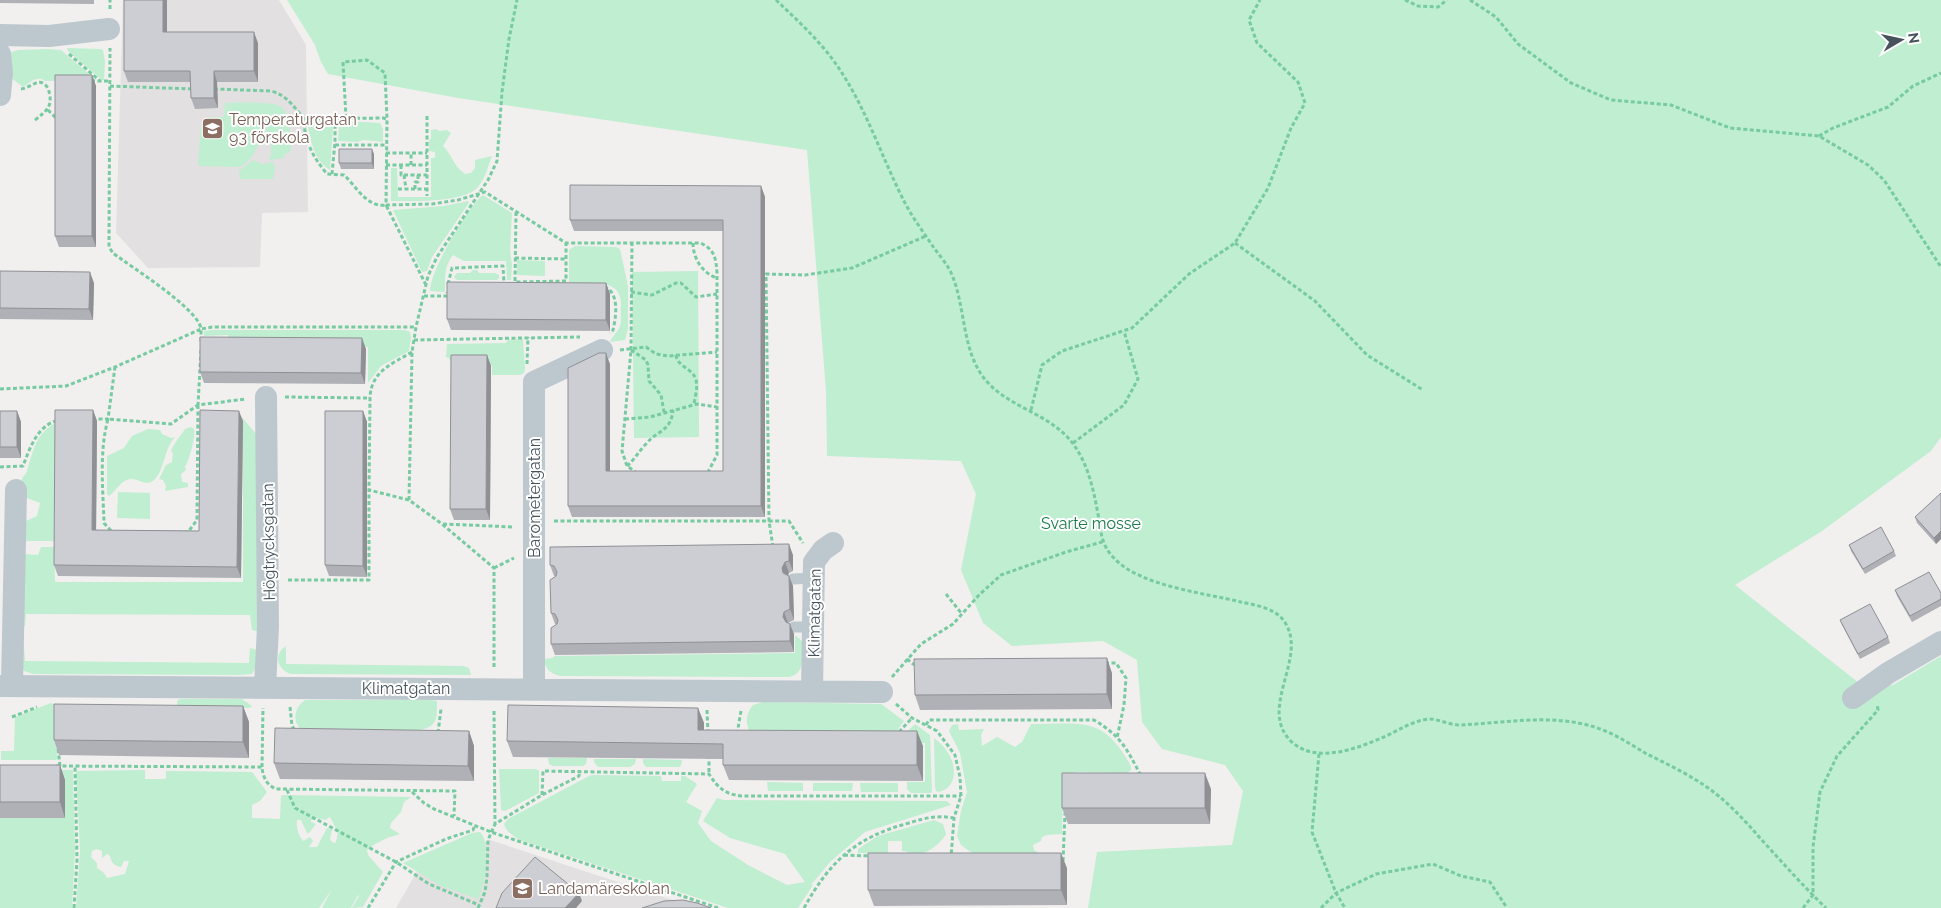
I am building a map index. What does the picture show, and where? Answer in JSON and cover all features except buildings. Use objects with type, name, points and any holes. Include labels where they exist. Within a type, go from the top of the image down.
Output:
[{"type":"street","points":[[0,35],[60,35],[109,29]]},
{"type":"street","points":[[0,95],[1,63]]},
{"type":"street","name":"Barometergatan","points":[[534,689],[541,631],[541,583],[525,524],[534,382],[603,342]]},
{"type":"street","name":"Högtrycksgatan","points":[[265,688],[268,640],[266,397]]},
{"type":"street","points":[[6,686],[16,490]]},
{"type":"street","name":"Klimatgatan","points":[[812,691],[803,627],[807,573],[823,550],[833,543]]},
{"type":"street","points":[[1853,698],[1941,642]]},
{"type":"street","name":"Klimatgatan","points":[[6,686],[882,692]]},
{"type":"path","points":[[409,500],[412,352],[416,327],[426,285],[437,257],[488,180],[497,161],[502,92],[509,39],[517,0]]},
{"type":"path","points":[[776,0],[820,44],[838,67],[868,120],[904,203],[951,271],[970,351],[979,371],[1000,394],[1031,410],[1062,430],[1073,443],[1087,470],[1098,514],[1102,542],[1115,560],[1132,573],[1160,583],[1253,604],[1274,612],[1284,620],[1289,632],[1291,656],[1280,704],[1281,724],[1288,738],[1294,744],[1319,754],[1336,752],[1356,747],[1410,724],[1430,719],[1460,725],[1548,719],[1602,730],[1686,774],[1718,795],[1733,808],[1826,908]]},
{"type":"path","points":[[1031,410],[1042,365],[1062,351],[1132,328],[1189,274],[1236,243],[1268,188],[1291,128],[1305,103],[1298,82],[1258,43],[1249,20],[1260,0]]},
{"type":"path","points":[[1405,0],[1418,6],[1438,8],[1447,0]]},
{"type":"path","points":[[1470,0],[1496,17],[1518,44],[1572,83],[1612,100],[1671,105],[1730,128],[1819,136],[1868,165],[1884,180],[1941,267]]},
{"type":"path","points":[[109,29],[109,247],[113,253],[166,291],[198,318],[201,330]]},
{"type":"path","points":[[60,35],[60,46],[100,81]]},
{"type":"path","points":[[346,118],[343,62],[367,60],[385,73],[387,119],[386,205],[426,285]]},
{"type":"path","points":[[1,63],[21,89],[37,82],[45,84],[52,82]]},
{"type":"path","points":[[1819,136],[1833,128],[1888,107],[1913,86],[1941,73]]},
{"type":"path","points":[[81,81],[110,81]]},
{"type":"path","points":[[34,121],[48,110],[50,92],[45,84]]},
{"type":"path","points":[[110,86],[195,89]]},
{"type":"path","points":[[205,89],[272,91],[280,93],[304,119],[304,131],[309,148],[327,174],[344,175],[371,203],[380,206],[432,204],[458,200],[484,192],[566,243],[693,243],[707,246],[713,251],[716,260],[717,278],[718,455],[708,472],[699,472]]},
{"type":"path","points":[[48,110],[57,119],[57,127]]},
{"type":"path","points":[[427,116],[427,196]]},
{"type":"path","points":[[332,174],[335,118]]},
{"type":"path","points":[[304,119],[387,119]]},
{"type":"path","points":[[335,145],[386,146]]},
{"type":"path","points":[[386,154],[427,154]]},
{"type":"path","points":[[410,154],[410,165]]},
{"type":"path","points":[[386,165],[427,165]]},
{"type":"path","points":[[401,165],[401,175],[404,175],[406,189]]},
{"type":"path","points":[[415,189],[415,182],[418,182],[418,174]]},
{"type":"path","points":[[404,175],[427,175]]},
{"type":"path","points":[[398,189],[427,189]]},
{"type":"path","points":[[515,282],[516,212]]},
{"type":"path","points":[[774,556],[769,520],[766,274],[805,274],[852,268],[926,236]]},
{"type":"path","points":[[632,242],[630,350],[622,450],[627,466],[637,473],[646,473]]},
{"type":"path","points":[[495,284],[515,282],[566,283],[566,243]]},
{"type":"path","points":[[693,243],[695,256],[699,263],[708,274],[717,278]]},
{"type":"path","points":[[1236,243],[1315,301],[1367,355],[1423,390]]},
{"type":"path","points":[[515,258],[566,259]]},
{"type":"path","points":[[424,296],[447,296],[452,268],[503,266],[504,284]]},
{"type":"path","points":[[631,292],[652,295],[676,283],[681,283],[696,297],[717,294]]},
{"type":"path","points":[[448,284],[457,284]]},
{"type":"path","points":[[602,286],[612,290],[614,294],[615,322],[613,330],[603,342]]},
{"type":"path","points":[[0,389],[66,386],[201,330],[228,327],[416,327]]},
{"type":"path","points":[[1073,443],[1124,405],[1138,379],[1124,330]]},
{"type":"path","points":[[630,350],[646,360],[649,381],[661,395],[664,412]]},
{"type":"path","points":[[268,579],[369,580],[371,389],[382,369],[412,352]]},
{"type":"path","points":[[676,355],[678,362],[695,377],[697,387],[694,404]]},
{"type":"path","points":[[91,419],[108,420],[171,424],[198,405],[198,520],[188,532],[113,533],[104,523],[105,432],[108,420],[115,367]]},
{"type":"path","points":[[625,419],[650,417],[694,404],[717,407]]},
{"type":"path","points":[[627,466],[647,442],[666,428],[672,420],[673,410]]},
{"type":"path","points":[[0,467],[23,466],[32,444],[41,430],[52,422],[65,419]]},
{"type":"path","points":[[369,490],[409,500],[442,524],[494,568],[494,667]]},
{"type":"path","points":[[442,524],[790,521],[807,573]]},
{"type":"path","points":[[960,859],[950,858],[954,818],[961,796],[960,777],[955,754],[937,731],[912,718],[882,692],[921,644],[954,624],[979,595],[1001,575],[1066,552],[1102,542]]},
{"type":"path","points":[[494,568],[518,556]]},
{"type":"path","points":[[946,594],[962,614]]},
{"type":"path","points":[[907,659],[912,664],[922,664]]},
{"type":"path","points":[[1097,663],[1116,663],[1126,678],[1124,705],[1117,738]]},
{"type":"path","points":[[1803,908],[1813,895],[1813,847],[1820,792],[1837,756],[1878,710],[1873,684]]},
{"type":"path","points":[[265,688],[262,721],[262,767],[265,780],[269,786],[287,790],[455,791],[454,816]]},
{"type":"path","points":[[292,688],[291,718],[292,726],[297,734]]},
{"type":"path","points":[[429,733],[438,733],[442,688]]},
{"type":"path","points":[[706,690],[708,737]]},
{"type":"path","points":[[736,740],[745,690]]},
{"type":"path","points":[[287,790],[295,808],[396,862],[429,884],[479,907],[485,892],[488,840],[495,824],[494,711]]},
{"type":"path","points":[[893,738],[912,718]]},
{"type":"path","points":[[926,724],[930,720],[1094,720],[1111,730],[1129,753],[1141,776]]},
{"type":"path","points":[[58,740],[60,766]]},
{"type":"path","points":[[708,746],[709,774],[715,784],[723,792],[741,796],[961,796]]},
{"type":"path","points":[[1319,754],[1312,832],[1336,893],[1345,908]]},
{"type":"path","points":[[52,766],[262,767]]},
{"type":"path","points":[[74,908],[77,860],[75,766]]},
{"type":"path","points":[[542,795],[543,770],[709,774]]},
{"type":"path","points":[[495,824],[542,795],[579,776],[580,771]]},
{"type":"path","points":[[1131,776],[1150,777]]},
{"type":"path","points":[[411,792],[429,806],[492,832],[718,908]]},
{"type":"path","points":[[1062,865],[1065,842],[1065,806]]},
{"type":"path","points":[[804,908],[818,883],[844,855],[864,840],[881,832],[930,817],[946,816],[954,818]]},
{"type":"path","points":[[368,908],[396,862],[446,839],[473,830],[475,825]]},
{"type":"path","points":[[844,855],[875,856]]},
{"type":"path","points":[[1322,908],[1336,893],[1376,874],[1434,864],[1461,876],[1490,882],[1507,908]]},
{"type":"shaded area","name":"Temperaturgatan 93 förskola","points":[[123,0],[279,0],[306,45],[308,212],[262,213],[260,267],[148,268],[116,233]]},
{"type":"shaded area","name":"Landamäreskolan","points":[[490,840],[697,908],[396,908],[419,868]]},
{"type":"green space","name":"Svarte mosse","points":[[287,0],[1941,0],[1941,437],[1931,451],[1822,531],[1735,585],[1864,687],[1893,685],[1941,656],[1941,908],[1088,908],[1097,852],[1232,845],[1243,791],[1225,765],[1162,749],[1142,722],[1137,660],[1103,641],[1012,646],[983,623],[961,570],[976,494],[961,461],[827,456],[826,391],[807,150],[458,98],[328,74],[315,45]]},
{"type":"green space","points":[[67,48],[103,50],[105,61],[104,80],[68,51]]},
{"type":"green space","points":[[18,50],[61,50],[96,80],[45,81],[39,79],[23,87],[6,74],[9,53]]},
{"type":"green space","points":[[225,103],[269,103],[282,108],[286,113],[289,123],[291,145],[289,153],[284,154],[284,158],[269,160],[271,145],[268,142],[264,142],[258,146],[252,157],[240,167],[199,166],[201,127],[207,124],[207,117],[224,117]]},
{"type":"green space","points":[[331,122],[333,128],[330,170],[317,157],[308,126],[309,123]]},
{"type":"green space","points":[[339,122],[380,123],[383,129],[383,142],[364,140],[357,142],[338,141]]},
{"type":"green space","points":[[436,129],[439,131],[447,130],[451,133],[443,146],[465,174],[471,173],[475,168],[475,160],[492,156],[482,181],[470,193],[449,199],[391,201],[391,168],[397,168],[398,197],[431,197],[431,158],[435,158],[435,152],[429,151],[429,140],[431,139],[431,130]]},
{"type":"green space","points":[[253,160],[262,164],[273,162],[275,168],[273,179],[240,179],[239,171]]},
{"type":"green space","points":[[483,195],[512,213],[511,280],[507,280],[506,261],[464,261],[453,255],[445,277],[445,291],[430,291],[431,282],[450,240],[468,212]]},
{"type":"green space","points":[[468,201],[469,203],[432,257],[427,271],[422,272],[393,210],[444,206]]},
{"type":"green space","points":[[575,246],[616,247],[620,249],[628,286],[628,329],[625,340],[610,342],[621,324],[620,296],[616,290],[603,284],[569,283],[569,250]]},
{"type":"green space","points":[[517,260],[545,261],[545,276],[517,275]]},
{"type":"green space","points":[[473,270],[477,270],[479,273],[495,273],[499,275],[499,278],[497,280],[457,280],[454,277],[457,273],[470,273]]},
{"type":"green space","points":[[698,271],[699,437],[634,438],[632,272]]},
{"type":"green space","points":[[405,330],[410,332],[411,337],[409,351],[381,366],[368,383],[368,347],[228,345],[228,335],[204,336],[204,331]]},
{"type":"green space","points":[[523,339],[525,369],[524,373],[520,375],[492,375],[492,365],[455,365],[446,357],[447,344],[506,343],[508,340]]},
{"type":"green space","points":[[240,415],[262,441],[262,543],[257,631],[252,630],[250,615],[26,614],[25,626],[22,626],[23,554],[38,555],[41,547],[54,547],[55,582],[243,582],[243,421],[226,421]]},
{"type":"green space","points":[[57,422],[55,541],[22,541],[24,522],[37,516],[40,503],[24,497],[21,484],[22,479],[27,472],[36,443],[44,432]]},
{"type":"green space","points":[[191,427],[194,429],[193,443],[185,467],[186,470],[181,474],[182,482],[188,483],[188,487],[165,491],[166,486],[163,480],[159,479],[166,465],[172,462],[173,453],[171,451],[174,445],[185,429]]},
{"type":"green space","points":[[148,429],[160,430],[162,434],[171,438],[175,437],[171,442],[158,475],[149,483],[133,479],[127,480],[109,496],[107,494],[107,456],[124,448],[132,436]]},
{"type":"green space","points":[[118,492],[150,493],[150,519],[117,518]]},
{"type":"green space","points":[[795,635],[802,641],[802,663],[798,672],[789,677],[560,676],[553,674],[549,670],[544,659],[555,656],[795,653]]},
{"type":"green space","points":[[286,646],[286,664],[463,666],[469,668],[471,675],[291,674],[282,669],[278,662],[279,653]]},
{"type":"green space","points":[[23,647],[25,661],[249,663],[250,648],[257,650],[259,663],[252,674],[239,675],[33,674],[24,671],[21,667]]},
{"type":"green space","points":[[180,699],[242,699],[252,706],[250,708],[206,708],[178,718],[177,701]]},
{"type":"green space","points":[[305,700],[432,700],[437,701],[437,712],[433,724],[419,730],[302,730],[295,718],[299,706]]},
{"type":"green space","points":[[763,702],[881,704],[904,721],[896,732],[750,732],[747,722],[749,711],[753,705]]},
{"type":"green space","points":[[51,703],[55,705],[57,760],[1,760],[1,751],[14,751],[15,717]]},
{"type":"green space","points":[[1065,723],[1090,726],[1101,730],[1111,738],[1131,766],[1131,770],[1127,773],[1077,772],[1063,776],[1062,834],[1047,835],[1033,845],[1034,850],[1040,854],[972,853],[961,845],[957,836],[961,811],[967,792],[960,753],[949,731],[952,725],[958,724],[959,730],[984,729],[981,735],[982,746],[997,737],[1015,747],[1022,742],[1031,724]]},
{"type":"green space","points":[[915,724],[930,735],[932,792],[930,793],[911,793],[907,789],[907,782],[925,782],[925,743],[895,743]]},
{"type":"green space","points":[[934,738],[947,751],[954,770],[954,776],[949,786],[939,792],[936,791],[935,787]]},
{"type":"green space","points":[[548,758],[587,758],[586,764],[583,766],[553,766],[549,764]]},
{"type":"green space","points":[[594,759],[636,759],[635,764],[630,767],[598,767]]},
{"type":"green space","points":[[643,759],[682,760],[680,767],[646,767]]},
{"type":"green space","points":[[499,769],[536,769],[539,771],[539,793],[505,811],[501,810]]},
{"type":"green space","points":[[55,770],[73,770],[75,850],[72,908],[0,908],[0,818]]},
{"type":"green space","points":[[145,770],[145,779],[166,779],[166,771],[252,772],[267,792],[260,801],[252,805],[252,818],[280,819],[281,796],[284,795],[411,797],[404,802],[401,812],[391,823],[390,828],[400,834],[387,838],[367,850],[368,855],[383,872],[363,907],[352,908],[358,895],[351,908],[322,908],[332,889],[319,908],[76,908],[80,851],[76,771]],"holes":[[[330,817],[338,832],[336,842],[334,843],[330,840],[332,829],[327,828],[317,847],[309,847],[313,841],[310,837],[303,841],[298,831],[297,820],[301,820],[307,833],[309,833],[316,824],[311,822],[311,820],[316,818],[325,820]],[[96,849],[102,851],[102,858],[107,854],[110,856],[116,866],[121,867],[124,861],[129,861],[125,874],[107,878],[97,868],[97,863],[91,857],[92,851]]]},
{"type":"green space","points":[[593,775],[661,776],[662,781],[681,781],[681,776],[685,776],[697,784],[686,802],[702,811],[698,823],[711,841],[748,865],[787,885],[805,882],[785,854],[730,838],[703,821],[717,798],[724,800],[947,801],[951,805],[865,832],[830,862],[811,885],[813,885],[798,908],[728,908],[520,840],[506,829],[504,824],[508,819]]},
{"type":"green space","points":[[767,782],[803,783],[803,791],[768,791]]},
{"type":"green space","points":[[813,783],[853,783],[852,791],[813,791]]},
{"type":"green space","points":[[860,783],[898,783],[898,792],[861,792]]},
{"type":"green space","points":[[934,820],[943,824],[946,834],[937,845],[923,853],[913,854],[902,851],[902,841],[888,841],[888,853],[858,853],[858,849],[878,836]]},
{"type":"green space","points":[[480,832],[484,837],[486,845],[486,865],[483,885],[478,899],[441,886],[403,863],[472,833]]},
{"type":"place","name":"Temperaturgatan 93 förskola","points":[[213,128]]},
{"type":"place","name":"Landamäreskolan","points":[[522,888]]}]
